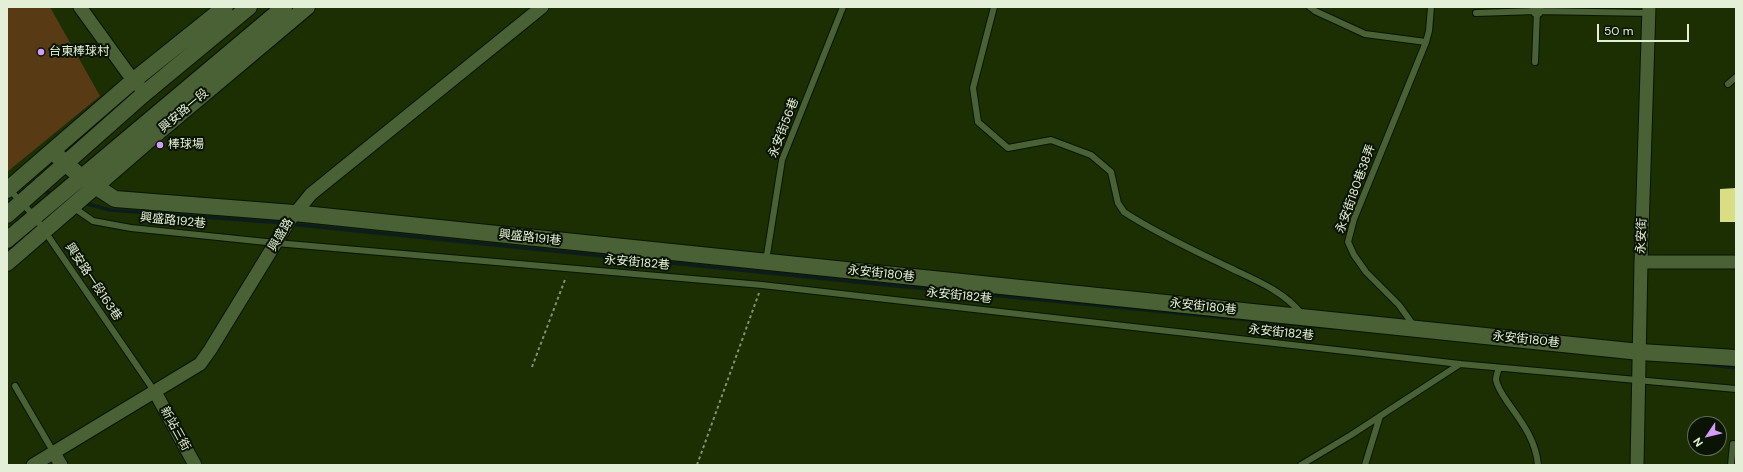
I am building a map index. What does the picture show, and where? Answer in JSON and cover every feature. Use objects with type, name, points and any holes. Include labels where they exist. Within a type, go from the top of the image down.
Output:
[{"type":"street","points":[[80,7],[145,93]]},
{"type":"street","points":[[8,190],[134,80],[225,7]]},
{"type":"street","points":[[7,215],[145,93],[249,7]]},
{"type":"street","name":"興安路一段","points":[[7,240],[284,7]]},
{"type":"street","name":"興安路一段","points":[[7,263],[307,7]]},
{"type":"street","name":"興盛路","points":[[33,465],[200,364],[292,217],[311,194],[542,7]]},
{"type":"street","name":"永安街","points":[[1637,465],[1641,262],[1649,10]]},
{"type":"street","name":"興盛路191巷","points":[[52,150],[81,177],[115,199],[766,263]]},
{"type":"street","points":[[1641,262],[1736,262]]},
{"type":"street","name":"永安街180巷","points":[[766,263],[1414,328],[1640,356],[1736,358]]},
{"type":"street","name":"新站三街","points":[[154,392],[194,465]]},
{"type":"street","points":[[54,453],[61,465]]},
{"type":"lane","name":"永安街56巷","points":[[766,263],[782,160],[843,7]]},
{"type":"lane","points":[[994,7],[973,88],[978,122],[1008,148],[1051,140],[1092,155],[1111,172],[1118,203],[1124,212],[1271,288],[1291,301],[1304,317]]},
{"type":"lane","points":[[1310,7],[1315,11],[1365,34],[1426,42]]},
{"type":"lane","name":"永安街180巷38弄","points":[[1414,328],[1399,305],[1366,272],[1354,255],[1348,242],[1354,219],[1426,42],[1429,31],[1431,7]]},
{"type":"lane","points":[[1476,14],[1537,9],[1649,10]]},
{"type":"lane","points":[[1534,62],[1537,9]]},
{"type":"lane","points":[[1728,84],[1736,77]]},
{"type":"lane","name":"興安路一段163巷","points":[[8,190],[22,202],[35,217],[154,392]]},
{"type":"lane","name":"興盛路192巷","points":[[73,206],[93,221],[131,228],[278,239]]},
{"type":"lane","name":"永安街182巷","points":[[278,239],[570,268],[762,285],[1460,364],[1736,389]]},
{"type":"lane","points":[[1301,465],[1460,364]]},
{"type":"lane","points":[[1499,368],[1496,378],[1500,392],[1522,422],[1533,441],[1538,465]]},
{"type":"lane","points":[[15,386],[54,453]]},
{"type":"lane","points":[[1365,465],[1380,416]]},
{"type":"lane","points":[[1731,465],[1733,444]]},
{"type":"path","points":[[532,367],[570,268]]},
{"type":"path","points":[[697,465],[762,285]]},
{"type":"shaded area","name":"台東棒球村","points":[[7,7],[50,7],[100,96],[7,172]]},
{"type":"building","points":[[1736,188],[1736,222],[1720,222],[1720,189]]},
{"type":"waterway","points":[[41,191],[55,194]]},
{"type":"waterway","points":[[84,203],[110,210],[284,223]]},
{"type":"waterway","points":[[290,224],[877,284],[1333,328]]},
{"type":"waterway","points":[[1697,363],[1736,368]]},
{"type":"place","name":"台東棒球村","points":[[41,52]]},
{"type":"place","name":"棒球場","points":[[160,145]]}]
